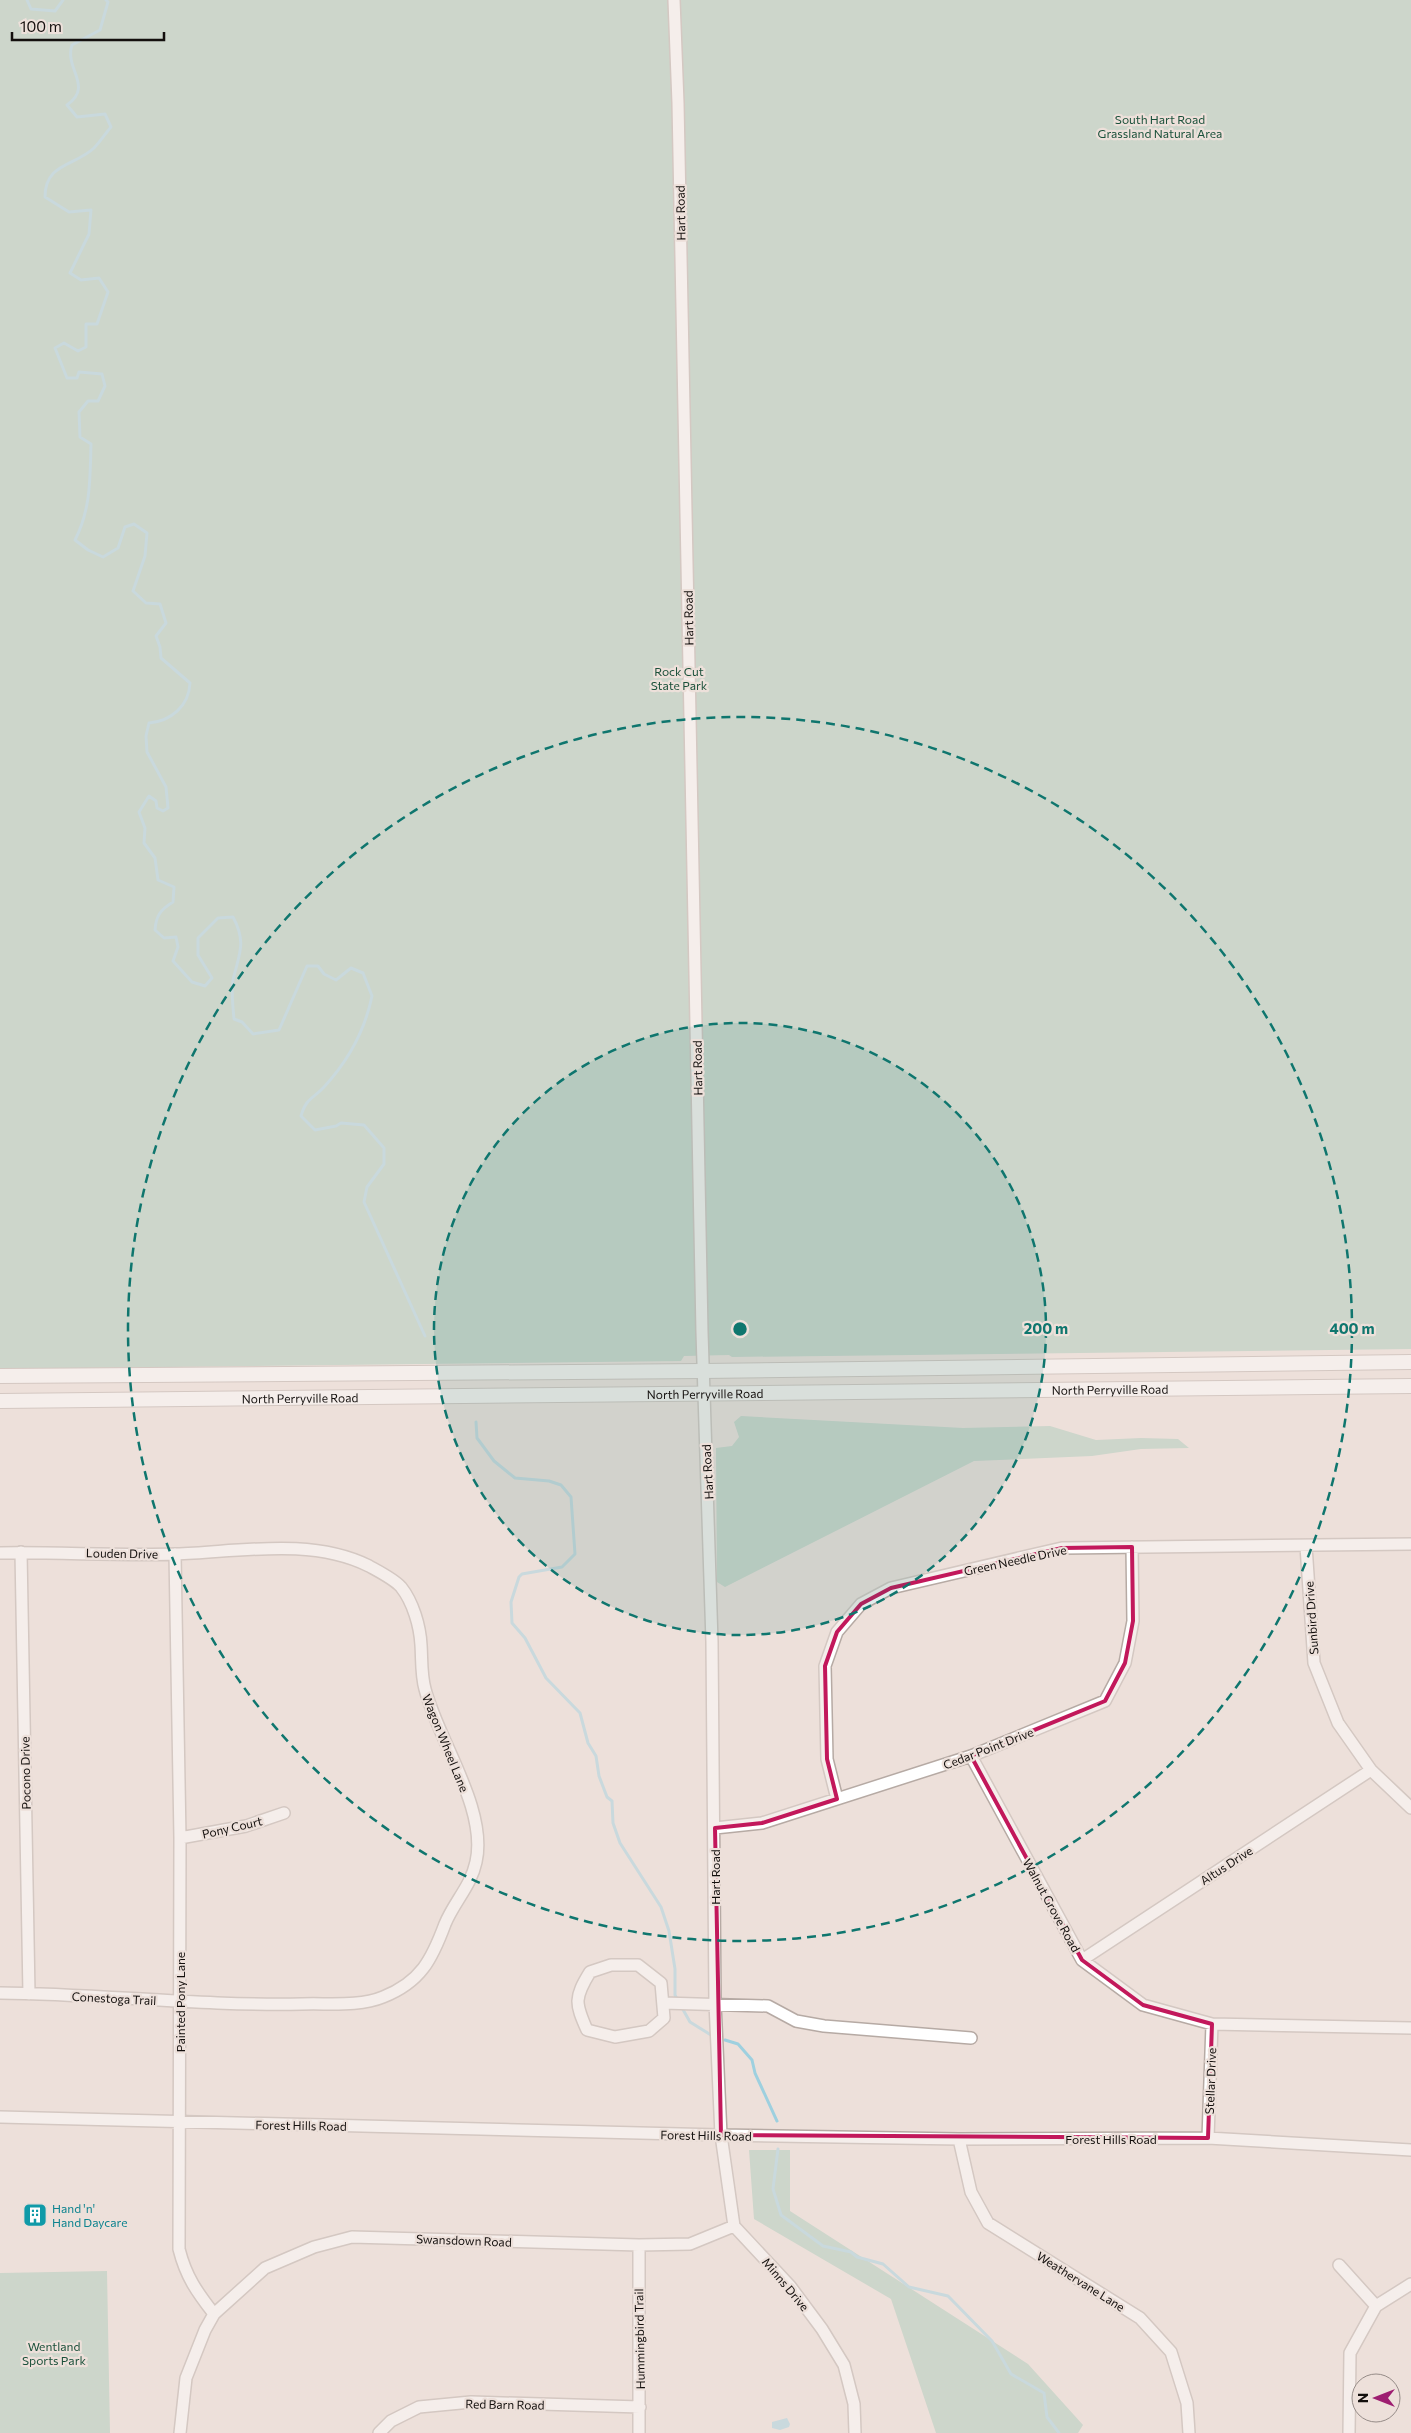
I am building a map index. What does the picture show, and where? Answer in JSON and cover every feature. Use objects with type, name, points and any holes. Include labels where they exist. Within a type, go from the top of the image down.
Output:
[{"type":"main road","name":"North Perryville Road","points":[[0,1376],[703,1371],[1411,1362]]},
{"type":"main road","name":"North Perryville Road","points":[[0,1401],[1411,1386]]},
{"type":"street","name":"Hart Road","points":[[674,0],[678,103],[703,1371],[710,1521],[715,1828],[715,2003],[721,2135]]},
{"type":"street","name":"Green Needle Drive","points":[[837,1799],[827,1758],[825,1666],[837,1632],[861,1604],[891,1588],[1062,1548],[1411,1544]]},
{"type":"street","name":"Sunbird Drive","points":[[1306,1546],[1314,1663],[1338,1723],[1371,1770],[1411,1808]]},
{"type":"street","name":"Cedar Point Drive","points":[[715,1828],[762,1823],[971,1756],[1105,1701],[1125,1663],[1133,1622],[1132,1547]]},
{"type":"street","name":"Louden Drive","points":[[0,1553],[175,1554],[243,1550]]},
{"type":"street","name":"Wagon Wheel Lane","points":[[243,1550],[300,1550],[340,1555],[369,1566],[400,1585],[414,1612],[421,1643],[424,1686],[432,1712],[467,1793],[474,1820],[478,1843],[476,1862],[467,1888],[447,1919],[438,1946],[421,1973],[404,1988],[380,1999],[347,2003]]},
{"type":"street","name":"Pocono Drive","points":[[21,1552],[29,1994]]},
{"type":"street","name":"Painted Pony Lane","points":[[175,1554],[180,1838],[179,2249],[189,2279],[214,2314]]},
{"type":"street","name":"Walnut Grove Road","points":[[971,1756],[1082,1960],[1143,2005],[1212,2024],[1411,2028]]},
{"type":"street","name":"Altus Drive","points":[[1082,1960],[1371,1770]]},
{"type":"street","name":"Pony Court","points":[[180,1838],[246,1826],[284,1813]]},
{"type":"street","points":[[611,1965],[638,1965],[661,1983],[663,2003],[664,2018],[649,2031],[615,2037],[587,2030],[576,2007],[579,1990],[590,1972],[611,1965]]},
{"type":"street","name":"Conestoga Trail","points":[[0,1993],[180,2002],[347,2003]]},
{"type":"street","points":[[663,2003],[768,2006],[796,2021],[824,2026],[971,2038]]},
{"type":"street","name":"Stellar Drive","points":[[1208,2138],[1212,2024]]},
{"type":"street","name":"Forest Hills Road","points":[[0,2117],[721,2135],[959,2139],[1208,2138],[1411,2150]]},
{"type":"street","points":[[721,2135],[734,2226]]},
{"type":"street","name":"Weathervane Lane","points":[[959,2139],[971,2192],[988,2223],[1140,2318],[1171,2352],[1187,2403],[1189,2433]]},
{"type":"street","name":"Swansdown Road","points":[[214,2314],[265,2268],[314,2247],[352,2237],[639,2245],[690,2244],[734,2226]]},
{"type":"street","name":"Minns Drive","points":[[734,2226],[790,2286],[822,2329],[844,2365],[854,2404],[855,2433]]},
{"type":"street","name":"Hummingbird Trail","points":[[639,2245],[639,2433]]},
{"type":"street","points":[[1339,2265],[1376,2306]]},
{"type":"street","points":[[1349,2433],[1350,2353],[1376,2306],[1411,2284]]},
{"type":"street","points":[[180,2433],[186,2378],[205,2330],[214,2314]]},
{"type":"street","name":"Red Barn Road","points":[[379,2433],[391,2421],[419,2407],[471,2402],[640,2407]]},
{"type":"highlighted area","points":[[1132,1547],[1133,1621],[1125,1663],[1105,1701],[971,1756],[1082,1960],[1143,2005],[1212,2024],[1208,2138],[721,2135],[715,1828],[762,1823],[837,1799],[827,1759],[825,1666],[837,1632],[861,1604],[891,1588],[1062,1548]]},
{"type":"green space","name":"Rock Cut State Park","points":[[0,0],[1411,0],[1411,1349],[732,1357],[729,1355],[684,1356],[681,1361],[0,1369]]},
{"type":"green space","points":[[741,1416],[963,1428],[1050,1426],[1096,1440],[1178,1439],[1189,1448],[1141,1449],[1092,1456],[974,1461],[725,1587],[717,1582],[716,1448],[732,1446],[739,1437],[734,1422]]},
{"type":"green space","points":[[749,2150],[790,2150],[790,2211],[1028,2364],[1083,2425],[1078,2433],[936,2433],[891,2299],[754,2219]]},
{"type":"green space","name":"Wentland Sports Park","points":[[107,2271],[110,2433],[0,2433],[0,2273]]},
{"type":"water","points":[[787,2418],[790,2424],[789,2427],[780,2430],[772,2428],[772,2422]]},
{"type":"waterway","points":[[27,0],[31,9],[55,11],[63,0]]},
{"type":"waterway","points":[[106,0],[108,2],[100,30],[72,45],[72,62],[77,77],[78,91],[75,98],[67,105],[77,117],[105,114],[111,127],[94,148],[55,171],[46,186],[45,197],[69,212],[91,210],[89,234],[70,273],[81,280],[99,278],[108,292],[97,324],[86,324],[86,347],[78,351],[64,343],[55,348],[67,378],[77,378],[79,372],[102,374],[105,386],[98,401],[88,401],[79,412],[80,437],[91,444],[89,493],[84,517],[75,540],[88,550],[103,557],[118,548],[125,527],[134,524],[147,533],[145,556],[133,591],[146,603],[160,604],[166,623],[156,636],[161,658],[190,683],[189,691],[182,705],[171,716],[149,723],[146,736],[147,752],[166,787],[168,808],[163,811],[157,808],[156,801],[149,796],[139,812],[145,828],[144,843],[155,858],[158,880],[174,887],[173,902],[160,914],[156,921],[155,930],[164,938],[176,937],[178,947],[173,961],[192,982],[205,986],[212,978],[198,955],[198,938],[218,918],[233,917],[241,942],[232,985],[234,1019],[242,1022],[253,1034],[279,1030],[307,966],[318,966],[324,974],[336,980],[351,968],[363,973],[372,996],[360,1033],[341,1067],[308,1102],[301,1116],[315,1130],[336,1126],[341,1123],[364,1125],[384,1148],[384,1164],[367,1187],[364,1202],[425,1336]]},
{"type":"waterway","points":[[476,1422],[477,1438],[494,1461],[515,1478],[549,1481],[561,1485],[571,1497],[575,1554],[562,1567],[522,1574],[519,1577],[511,1602],[512,1623],[525,1638],[546,1678],[580,1713],[588,1743],[596,1756],[599,1776],[607,1797],[612,1801],[613,1823],[620,1843],[661,1907],[669,1931],[675,1969],[675,1995],[678,2001]]},
{"type":"waterway","points":[[681,2006],[690,2022],[711,2035]]},
{"type":"waterway","points":[[725,2040],[738,2044],[752,2060],[755,2073],[777,2121]]},
{"type":"waterway","points":[[778,2149],[773,2189],[781,2215],[823,2246],[851,2252],[857,2257],[883,2264],[909,2287],[948,2296],[992,2341],[1011,2374],[1044,2393],[1047,2417],[1059,2433]]},
{"type":"place","name":"Hand 'n' Hand Daycare","points":[[35,2215]]},
{"type":"park label","name":"South Hart Road Grassland Natural Area","points":[[1160,126]]}]
